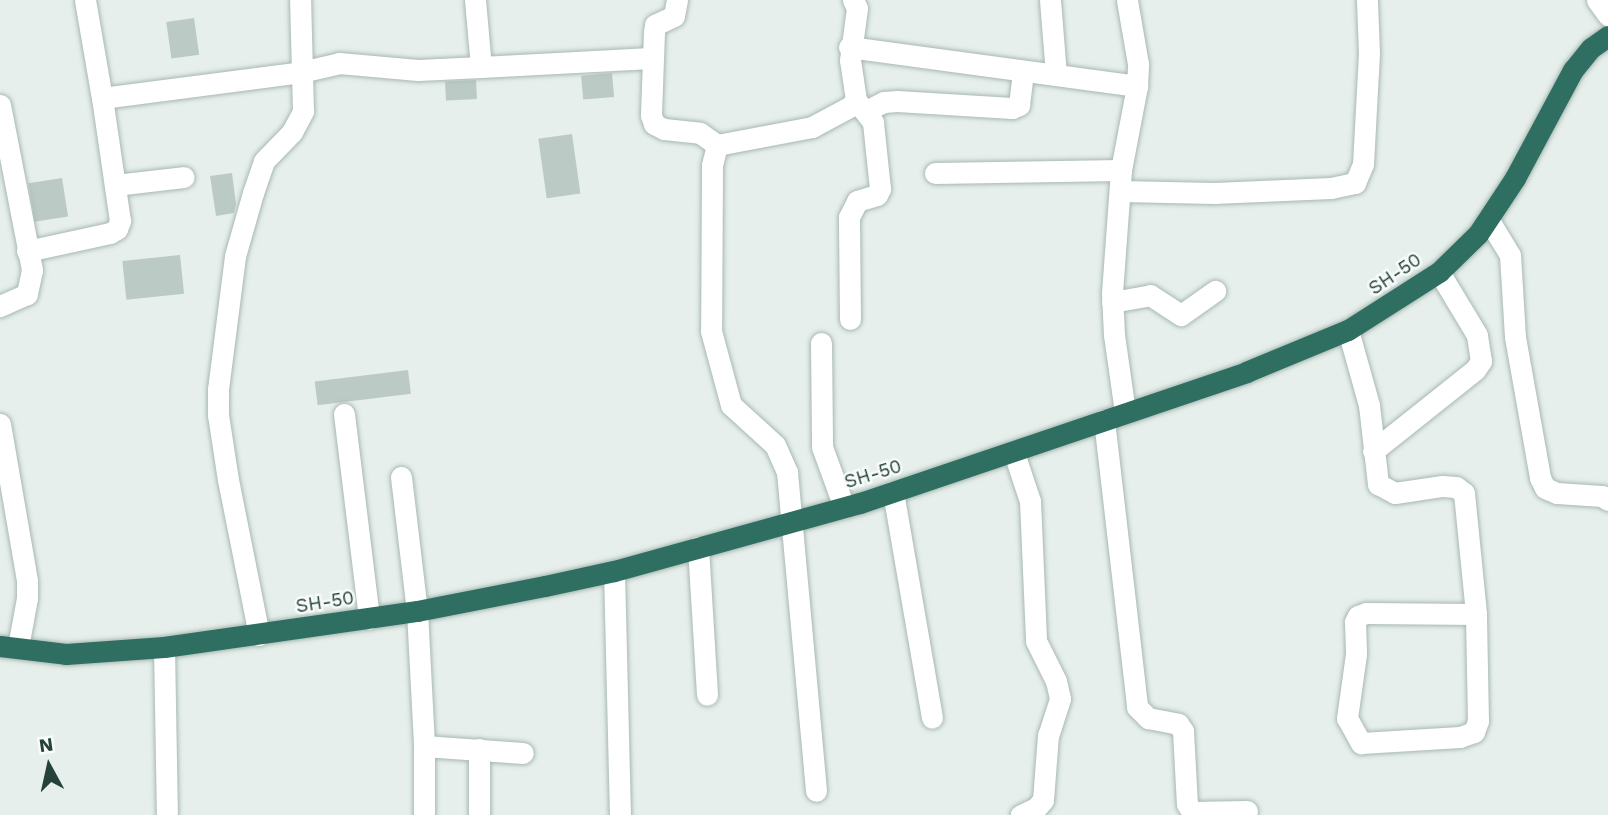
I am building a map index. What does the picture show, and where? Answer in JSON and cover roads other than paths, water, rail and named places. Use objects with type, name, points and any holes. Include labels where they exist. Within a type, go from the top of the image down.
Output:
[{"type":"highway","name":"SH-50","points":[[9,646],[66,654],[164,648],[417,611],[614,571],[893,492],[1246,372],[1348,330],[1440,272],[1478,234],[1515,178],[1573,70],[1591,48],[1608,36]]},
{"type":"street","points":[[27,251],[110,233],[117,229],[120,221],[85,0]]},
{"type":"street","points":[[259,635],[228,480],[218,415],[218,388],[235,256],[264,161],[292,132],[303,111],[300,0]]},
{"type":"street","points":[[475,0],[481,67]]},
{"type":"street","points":[[677,0],[674,16],[656,25],[651,58],[651,115],[654,124],[664,129],[699,133],[717,145],[812,127],[861,105],[884,102],[1012,108],[1019,105],[1023,71]]},
{"type":"street","points":[[850,319],[849,216],[857,201],[877,195],[880,189],[874,129],[861,105],[849,47],[857,8],[853,0]]},
{"type":"street","points":[[1050,0],[1056,75]]},
{"type":"street","points":[[1125,412],[1112,302],[1115,222],[1137,86],[1138,64],[1127,0]]},
{"type":"street","points":[[935,173],[1120,181],[1214,193],[1331,188],[1355,183],[1363,164],[1369,53],[1367,0]]},
{"type":"street","points":[[1597,0],[1608,15]]},
{"type":"street","points":[[849,47],[1137,86]]},
{"type":"street","points":[[102,98],[301,72],[339,63],[418,70],[651,58]]},
{"type":"street","points":[[0,105],[27,251],[33,270],[27,294],[0,306]]},
{"type":"street","points":[[717,145],[712,165],[712,331],[725,391],[731,405],[775,445],[783,458],[793,520],[816,791]]},
{"type":"street","points":[[115,185],[184,177]]},
{"type":"street","points":[[1488,219],[1510,255],[1515,337],[1540,478],[1545,488],[1557,493],[1602,496],[1608,500]]},
{"type":"street","points":[[1373,451],[1475,370],[1481,361],[1477,335],[1440,272]]},
{"type":"street","points":[[1112,302],[1150,295],[1181,315],[1215,291]]},
{"type":"street","points":[[1348,330],[1369,405],[1374,475],[1384,490],[1395,493],[1442,486],[1456,487],[1464,493],[1476,614],[1478,721],[1474,732],[1460,737],[1361,743],[1347,718],[1356,654],[1355,622],[1358,616],[1366,613],[1476,614]]},
{"type":"street","points":[[821,344],[821,447],[844,507]]},
{"type":"street","points":[[344,414],[369,618]]},
{"type":"street","points":[[1104,420],[1137,707],[1148,718],[1178,724],[1183,731],[1187,804],[1192,812],[1247,811]]},
{"type":"street","points":[[0,425],[27,589],[9,646]]},
{"type":"street","points":[[1014,453],[1030,501],[1036,641],[1056,681],[1060,699],[1048,735],[1043,800],[1036,808],[1021,815]]},
{"type":"street","points":[[401,477],[417,611],[424,746],[424,815]]},
{"type":"street","points":[[893,492],[932,718]]},
{"type":"street","points":[[698,547],[707,695]]},
{"type":"street","points":[[614,571],[620,815]]},
{"type":"street","points":[[164,648],[167,815]]},
{"type":"street","points":[[424,746],[523,753]]},
{"type":"street","points":[[479,750],[479,815]]}]
